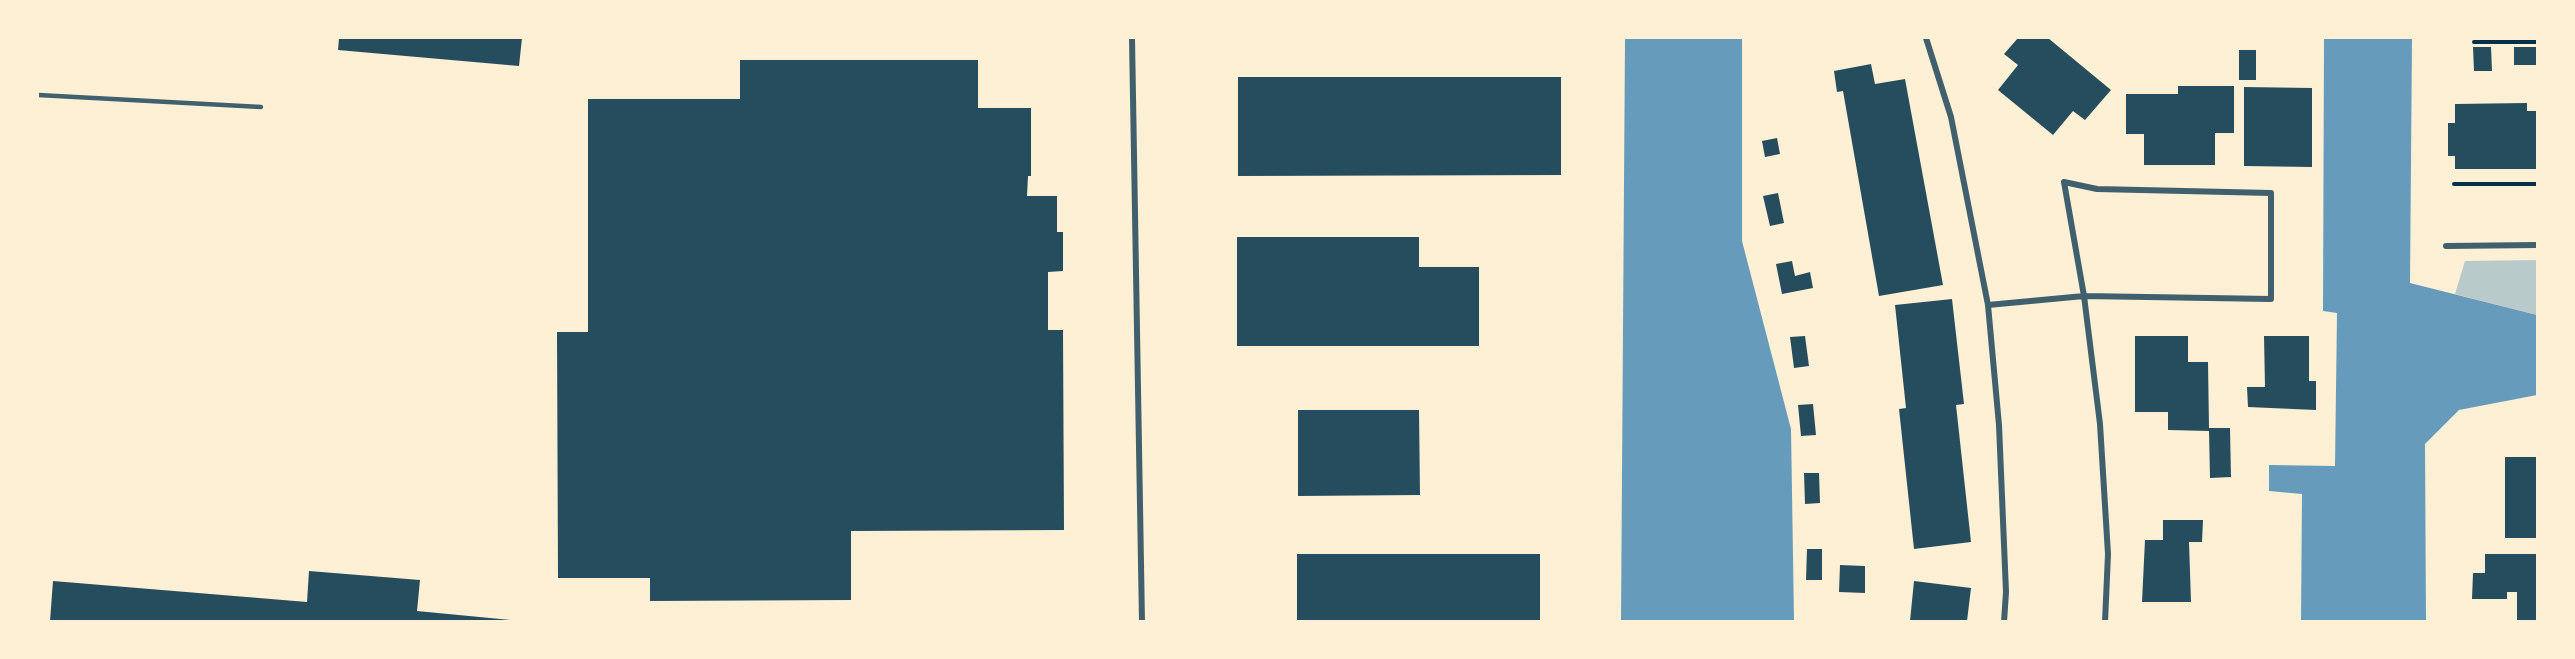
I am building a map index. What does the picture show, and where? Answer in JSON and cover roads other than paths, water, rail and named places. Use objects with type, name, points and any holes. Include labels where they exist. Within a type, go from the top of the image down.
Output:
[{"type":"street","points":[[1132,38],[1142,621]]},
{"type":"street","points":[[1926,38],[1951,117],[1988,305],[1999,425],[2006,592],[2004,621]]},
{"type":"street","points":[[1988,305],[2084,296],[2271,299],[2271,194],[2097,189],[2064,182],[2084,296],[2100,424],[2108,555],[2105,621]]},
{"type":"street","points":[[2446,246],[2538,245]]},
{"type":"lane","points":[[38,95],[261,106]]},
{"type":"water","points":[[1625,38],[1742,38],[1742,241],[1791,429],[1794,621],[1621,621]]},
{"type":"water","points":[[2324,38],[2412,38],[2410,283],[2537,315],[2537,395],[2459,410],[2425,444],[2426,621],[2301,621],[2302,494],[2269,491],[2269,465],[2335,466],[2337,313],[2323,311]]}]
